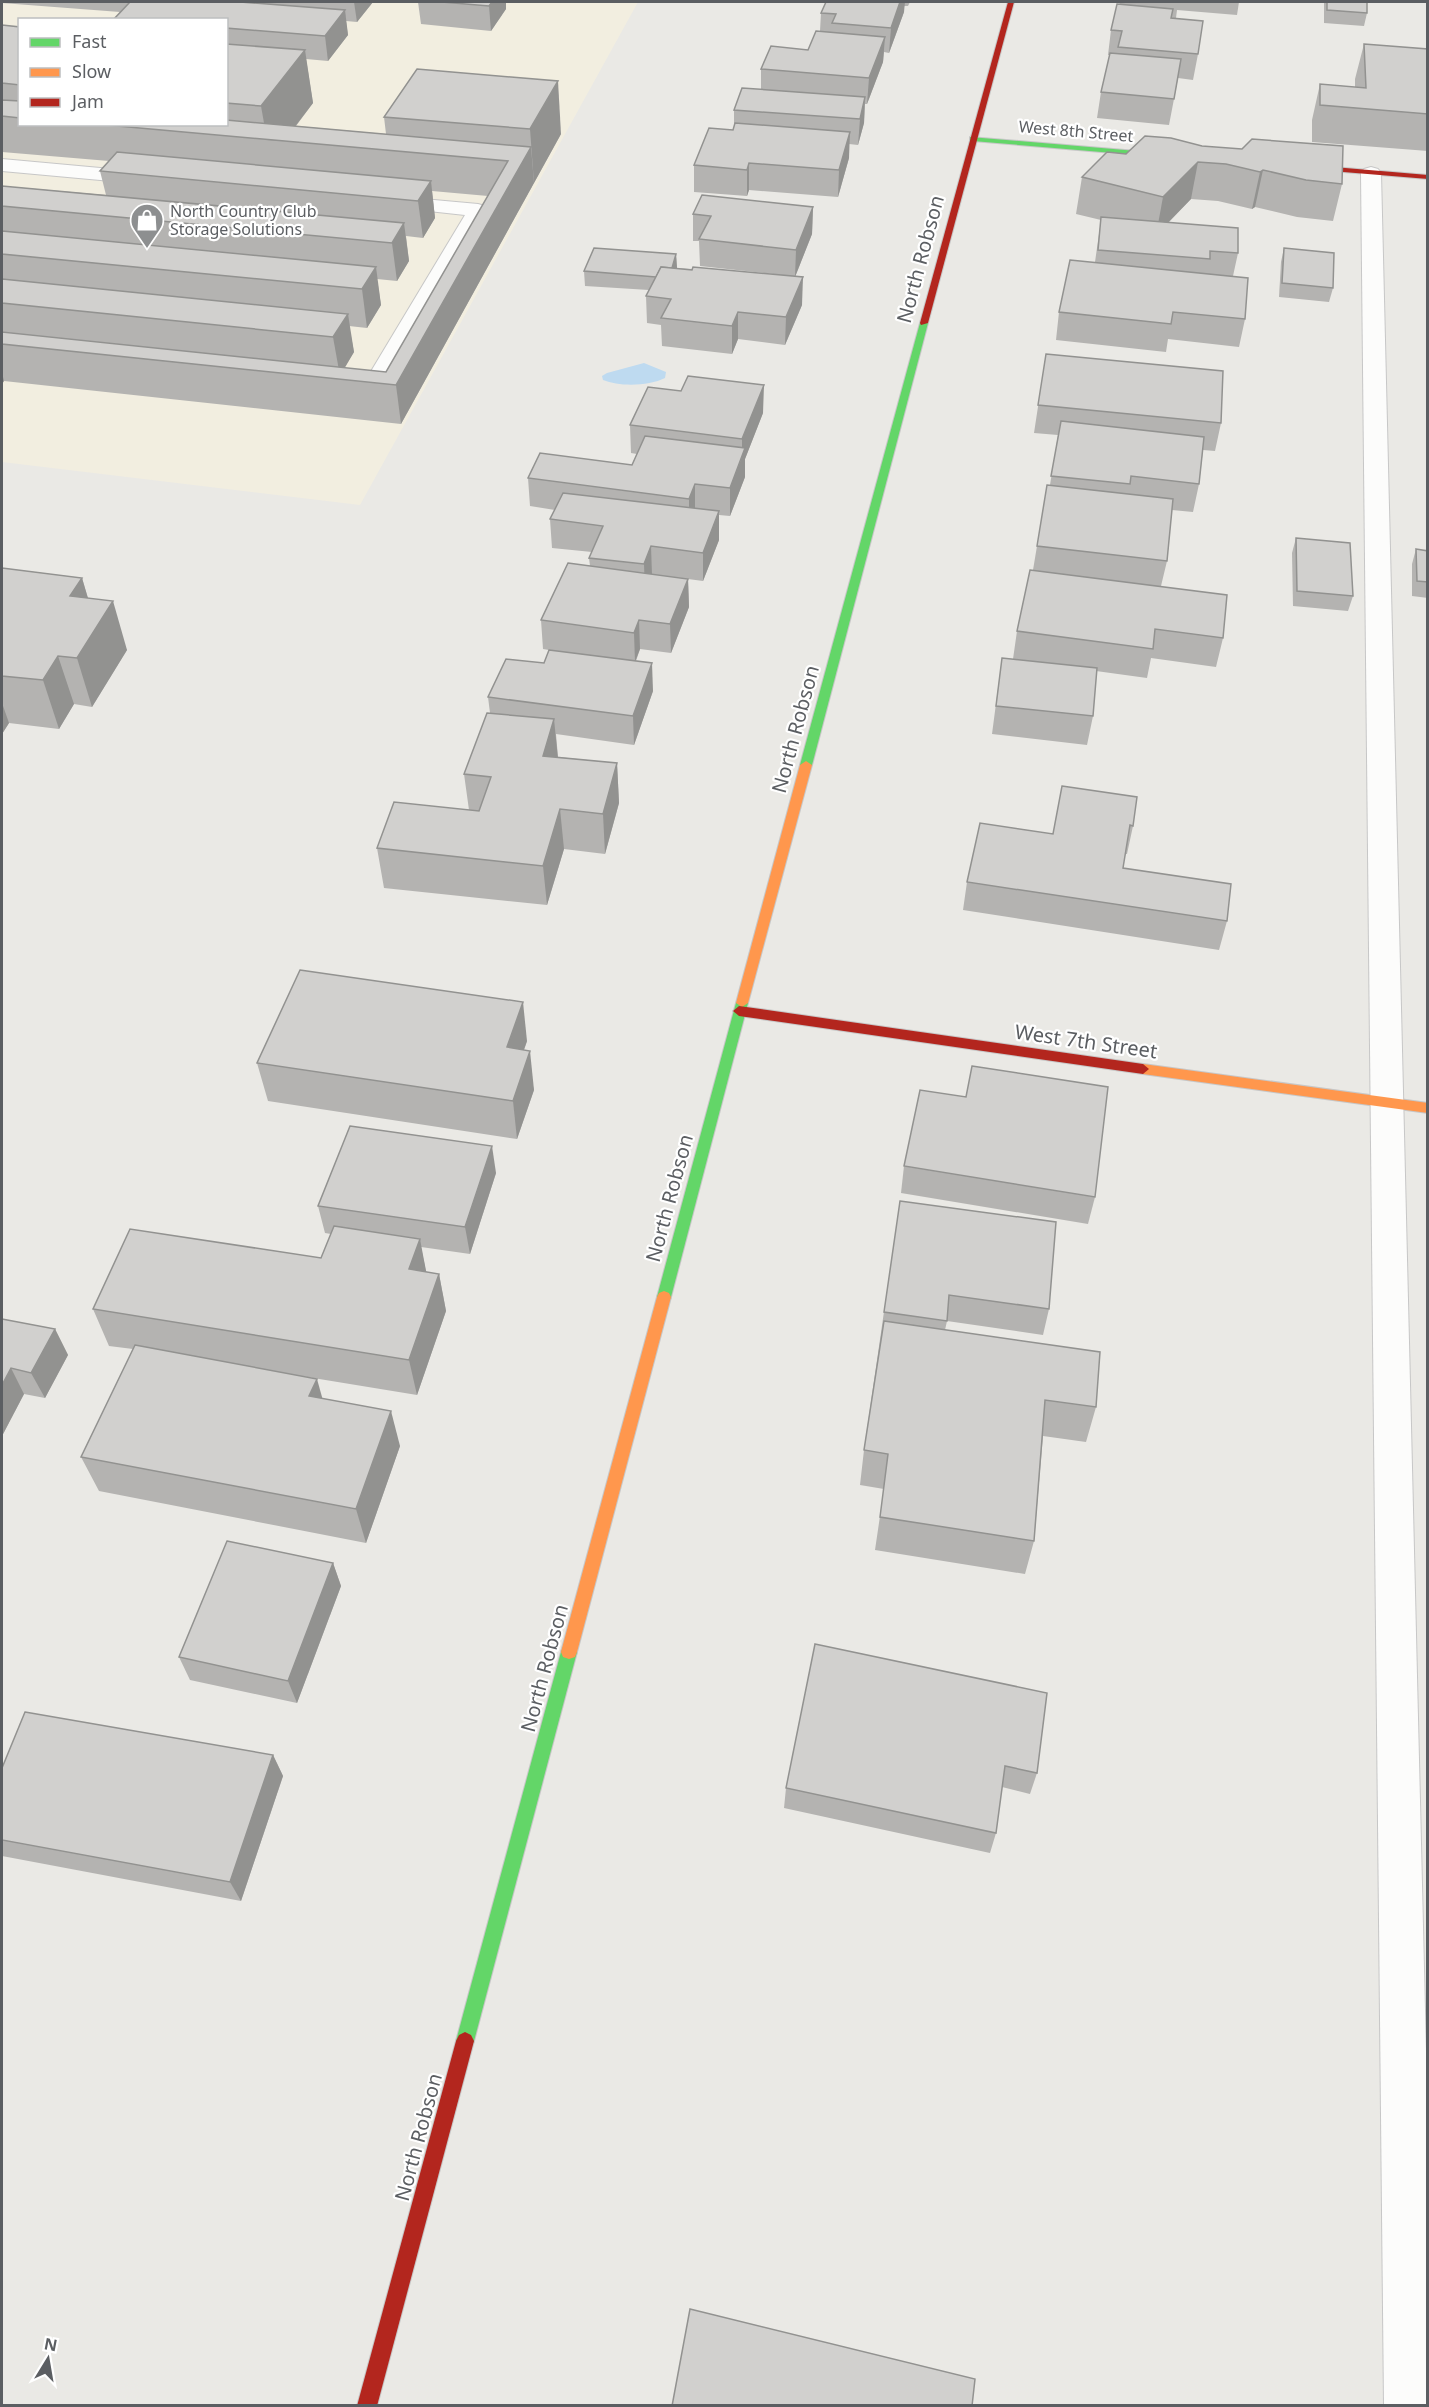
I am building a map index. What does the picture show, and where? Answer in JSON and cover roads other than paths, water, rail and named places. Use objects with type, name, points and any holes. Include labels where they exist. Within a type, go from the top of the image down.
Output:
[{"type":"street","name":"North Robson","points":[[367,2406],[1011,2]]},
{"type":"street","name":"West 8th Street","points":[[973,139],[1184,157]]},
{"type":"street","points":[[1289,166],[1428,177]]},
{"type":"street","name":"West 7th Street","points":[[739,1011],[850,1029],[1428,1108]]},
{"type":"lane","points":[[2,165],[168,181]]},
{"type":"lane","points":[[1371,173],[1409,2406]]},
{"type":"lane","points":[[324,386],[371,391],[478,210],[371,200]]},
{"type":"water","points":[[644,363],[666,372],[665,378],[634,385],[603,380],[602,376],[607,373]]},
{"type":"place","name":"North Country Club Storage Solutions","points":[[147,249]]}]
